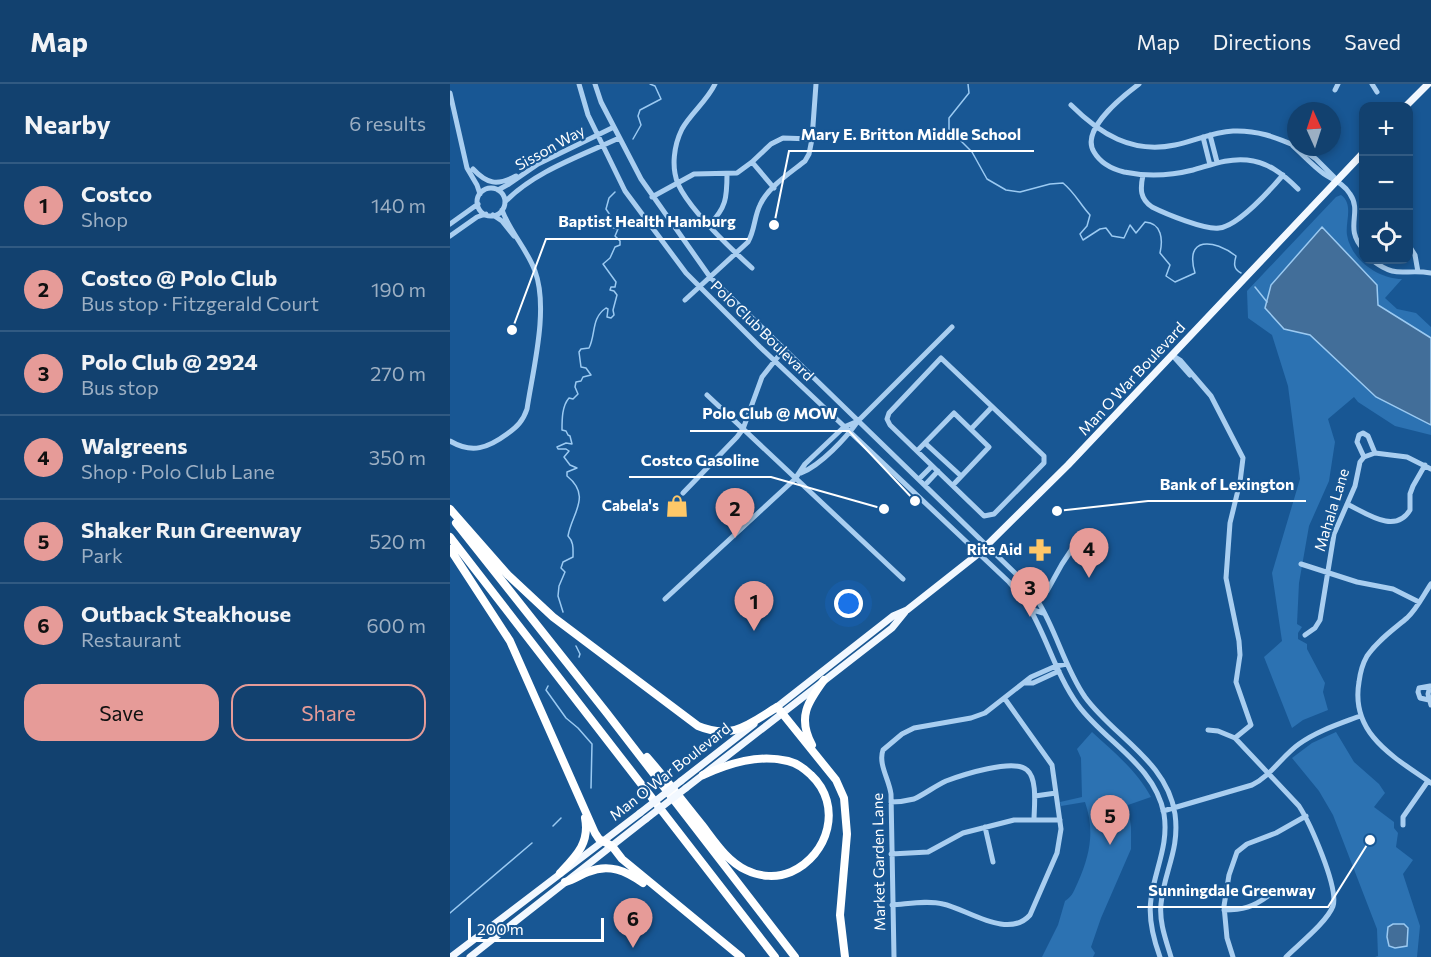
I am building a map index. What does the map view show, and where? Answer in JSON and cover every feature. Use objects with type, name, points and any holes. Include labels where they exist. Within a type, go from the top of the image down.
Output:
[{"type":"highway","points":[[450,509],[508,575],[553,617],[698,726],[714,732],[732,732],[780,710],[842,790],[847,834],[840,915],[845,957]]},
{"type":"highway","points":[[450,514],[795,957]]},
{"type":"highway","points":[[450,537],[775,957]]},
{"type":"highway","points":[[450,549],[510,640],[596,833],[612,846],[622,859],[741,957]]},
{"type":"highway","points":[[824,680],[810,699],[805,717],[807,735],[824,764]]},
{"type":"highway","points":[[606,712],[650,760],[727,856],[741,867],[757,874],[785,875],[801,868],[818,852],[826,835],[828,806],[818,783],[802,767],[790,761],[762,758],[727,765],[703,775]]},
{"type":"highway","points":[[560,873],[578,854],[586,839],[586,825],[580,799]]},
{"type":"highway","points":[[566,882],[591,871],[606,868],[620,870],[634,877],[696,921]]},
{"type":"main road","points":[[1410,102],[1428,84]]},
{"type":"main road","name":"Man O War Boulevard","points":[[451,957],[681,781],[824,680],[892,628],[907,610],[978,554],[1068,465],[1360,156]]},
{"type":"main road","name":"Man O War Boulevard","points":[[470,957],[703,775],[893,616],[907,610]]},
{"type":"street","name":"Polo Club Boulevard","points":[[579,84],[588,115],[625,191],[686,273],[844,428],[1009,582],[1030,609],[1068,690],[1089,718],[1148,777],[1163,811],[1166,841],[1152,892],[1150,910],[1152,932],[1160,957]]},
{"type":"street","name":"Polo Club Boulevard","points":[[595,84],[619,138],[652,197],[711,276],[987,546],[1032,593],[1045,614],[1077,685],[1097,711],[1156,771],[1166,786],[1173,808],[1176,842],[1161,906],[1164,934],[1171,957]]},
{"type":"street","points":[[715,84],[709,96],[683,128],[677,142],[674,158],[678,183],[700,216],[752,268]]},
{"type":"street","points":[[685,300],[748,242],[753,233],[761,202],[805,161],[812,139],[816,84]]},
{"type":"street","points":[[1138,84],[1115,103],[1096,128],[1091,141],[1101,161],[1113,169],[1143,175],[1169,175],[1217,162],[1251,160],[1267,165],[1283,175],[1298,189]]},
{"type":"street","points":[[1372,84],[1377,92]]},
{"type":"street","points":[[450,93],[467,168],[480,194],[478,204],[450,224]]},
{"type":"street","points":[[1071,105],[1096,128],[1123,141],[1149,146],[1174,145],[1234,131],[1254,131],[1273,135],[1287,141]]},
{"type":"street","name":"Sisson Way","points":[[498,190],[538,164],[614,127]]},
{"type":"street","points":[[1210,135],[1217,162]]},
{"type":"street","points":[[652,197],[694,174],[737,173],[778,140],[790,137],[812,139]]},
{"type":"street","points":[[1203,137],[1210,165]]},
{"type":"street","name":"Sisson Way","points":[[505,202],[526,184],[619,138]]},
{"type":"street","points":[[464,156],[482,183],[498,190],[503,195],[505,202],[502,210],[493,215]]},
{"type":"street","points":[[1306,156],[1324,174],[1337,181],[1350,194],[1355,210],[1352,227],[1354,238],[1359,244]]},
{"type":"street","points":[[752,162],[774,188]]},
{"type":"street","points":[[473,169],[484,180],[496,184],[538,164]]},
{"type":"street","points":[[709,225],[724,205],[727,174]]},
{"type":"street","points":[[1143,175],[1142,195],[1146,203],[1206,226],[1220,228],[1244,214],[1267,194],[1283,175]]},
{"type":"street","points":[[480,194],[489,188]]},
{"type":"street","points":[[478,204],[486,214]]},
{"type":"street","points":[[450,441],[459,447],[470,449],[492,445],[517,427],[527,409],[541,299],[536,273],[502,210]]},
{"type":"street","points":[[450,236],[477,218],[486,214],[493,215],[502,221],[524,249]]},
{"type":"street","points":[[1413,252],[1418,272]]},
{"type":"street","points":[[1377,264],[1396,273],[1431,273]]},
{"type":"street","points":[[801,473],[810,470],[850,433],[858,420],[952,327]]},
{"type":"street","points":[[930,348],[941,358],[1044,456],[1044,463],[994,514],[989,516],[984,516],[890,425],[887,419],[889,413],[941,358]]},
{"type":"street","points":[[683,493],[743,429],[762,377],[784,349]]},
{"type":"street","points":[[1172,355],[1180,360],[1211,396],[1242,458],[1240,482],[1230,523],[1226,579],[1239,641],[1240,655],[1236,682],[1251,725],[1235,738]]},
{"type":"street","points":[[707,395],[903,579]]},
{"type":"street","points":[[971,429],[992,407]]},
{"type":"street","points":[[917,451],[954,413],[971,429],[990,447],[953,485]]},
{"type":"street","points":[[664,599],[795,479],[806,464],[844,428],[858,420]]},
{"type":"street","points":[[1364,457],[1357,442],[1359,435],[1368,436],[1375,453]]},
{"type":"street","points":[[925,443],[961,476]]},
{"type":"street","name":"Mahala Lane","points":[[1305,635],[1315,628],[1320,620],[1326,571],[1334,534],[1355,486],[1360,462],[1364,457],[1375,453],[1407,457],[1431,469]]},
{"type":"street","points":[[919,479],[943,460]]},
{"type":"street","points":[[1347,504],[1391,523],[1401,520],[1410,510],[1412,503],[1410,494],[1425,465]]},
{"type":"street","points":[[925,485],[935,468]]},
{"type":"street","points":[[1036,598],[1047,591],[1076,543]]},
{"type":"street","points":[[1301,564],[1357,582],[1393,589],[1419,602]]},
{"type":"street","points":[[1402,825],[1403,817],[1429,782],[1380,746],[1366,729],[1360,716],[1357,693],[1366,657],[1394,627],[1409,616],[1431,584]]},
{"type":"street","points":[[1032,593],[1033,602],[1030,609],[1045,614]]},
{"type":"street","name":"Market Garden Lane","points":[[894,957],[891,802],[881,753],[885,747],[911,729],[980,716],[991,710],[1031,677],[1067,664]]},
{"type":"street","points":[[1430,685],[1430,702],[1420,698],[1418,692],[1419,688],[1430,685]]},
{"type":"street","points":[[892,905],[941,903],[987,921],[1012,924],[1022,922],[1030,915],[1057,852],[1061,836],[1060,820],[1052,765],[1005,699]]},
{"type":"street","points":[[1163,811],[1260,781],[1300,743],[1315,734],[1360,716]]},
{"type":"street","points":[[1208,730],[1218,731],[1235,738],[1296,802],[1306,816],[1333,886],[1332,908],[1286,957]]},
{"type":"street","points":[[891,802],[908,800],[948,780],[1005,765],[1027,770],[1031,776],[1035,796],[1034,820]]},
{"type":"street","points":[[1035,796],[1056,793]]},
{"type":"street","points":[[1233,957],[1227,938],[1224,910],[1229,875],[1238,850],[1306,816]]},
{"type":"street","points":[[891,854],[928,852],[963,833],[1018,819],[1060,820]]},
{"type":"street","points":[[985,827],[993,861]]},
{"type":"street","points":[[1224,910],[1251,908],[1268,896]]},
{"type":"shaded area","points":[[1341,195],[1347,203],[1347,235],[1359,259],[1359,264],[1365,264],[1384,276],[1402,279],[1385,298],[1397,309],[1416,313],[1431,327],[1431,435],[1395,426],[1354,397],[1328,419],[1335,442],[1329,481],[1309,526],[1299,583],[1297,624],[1302,627],[1298,633],[1298,639],[1307,644],[1307,649],[1325,683],[1323,692],[1328,710],[1303,720],[1292,728],[1264,657],[1282,641],[1272,573],[1300,479],[1288,386],[1272,335],[1248,318],[1247,291],[1336,197]]},
{"type":"shaded area","points":[[1322,227],[1377,285],[1378,305],[1431,338],[1431,425],[1376,397],[1310,335],[1284,329],[1265,308],[1271,285]]},
{"type":"shaded area","points":[[1092,732],[1132,770],[1151,797],[1128,805],[1131,849],[1101,918],[1091,947],[1095,953],[1093,957],[1042,957],[1058,925],[1065,901],[1072,895],[1086,862],[1090,843],[1090,823],[1085,802],[1061,806],[1060,802],[1082,797],[1081,758],[1077,749]]},
{"type":"shaded area","points":[[1336,732],[1354,762],[1379,784],[1385,793],[1374,807],[1394,822],[1394,828],[1398,833],[1396,847],[1413,860],[1403,874],[1420,926],[1417,957],[1375,957],[1378,956],[1377,929],[1333,815],[1319,791],[1292,758],[1312,743]]},
{"type":"shaded area","points":[[1393,924],[1404,924],[1408,928],[1407,946],[1395,948],[1389,946],[1388,927]]},
{"type":"waterway","points":[[633,139],[641,125],[638,116],[640,110],[661,99],[655,86],[650,84]]},
{"type":"waterway","points":[[968,84],[969,93],[949,118],[949,129],[972,152],[987,179],[1006,190],[1020,192],[1063,183],[1090,215],[1087,226],[1080,234],[1083,240],[1100,229],[1106,228],[1112,236],[1124,238],[1130,225],[1136,233],[1145,222],[1155,225],[1160,233],[1160,253],[1170,265],[1166,276],[1175,282],[1195,273],[1194,252],[1203,244],[1219,246],[1236,256],[1235,266],[1241,273]]},
{"type":"waterway","points":[[563,612],[558,596],[559,586],[565,572],[561,568],[563,562],[573,557],[572,543],[568,536],[579,498],[574,483],[567,476],[567,472],[577,468],[570,465],[564,457],[569,451],[557,447],[566,443],[572,444],[570,436],[562,430],[564,409],[569,398],[573,399],[578,394],[575,387],[576,382],[591,375],[586,368],[581,367],[579,352],[581,349],[589,348],[596,321],[601,312],[606,308],[608,309],[607,317],[611,318],[614,315],[617,295],[610,290],[611,287],[615,287],[616,282],[603,264],[610,258],[615,247],[620,245],[620,241],[615,236],[618,229],[604,222],[610,215],[606,209],[609,198],[615,192]]},
{"type":"waterway","points":[[1255,287],[1267,302]]},
{"type":"waterway","points":[[576,646],[579,657]]},
{"type":"waterway","points":[[548,686],[546,690],[566,718],[592,744],[591,788]]},
{"type":"waterway","points":[[553,826],[561,818]]},
{"type":"waterway","points":[[450,913],[532,843]]},
{"type":"place","name":"Mary E. Britton Middle School","points":[[774,225]]},
{"type":"place","name":"Baptist Health Hamburg","points":[[512,330]]},
{"type":"place","name":"Polo Club @ MOW","points":[[915,501]]},
{"type":"place","name":"Cabela's","points":[[677,506]]},
{"type":"place","name":"Costco Gasoline","points":[[884,509]]},
{"type":"place","name":"Bank of Lexington","points":[[1057,511]]},
{"type":"place","name":"Costco @ Polo Club","points":[[735,538]]},
{"type":"place","name":"Rite Aid","points":[[1040,550]]},
{"type":"place","name":"Walgreens","points":[[1089,578]]},
{"type":"place","name":"Polo Club @ 2924","points":[[1030,617]]},
{"type":"place","name":"Costco","points":[[754,631]]},
{"type":"place","name":"Sunningdale Greenway","points":[[1370,840]]},
{"type":"place","name":"Shaker Run Greenway","points":[[1110,845]]},
{"type":"place","name":"Outback Steakhouse","points":[[633,948]]}]
